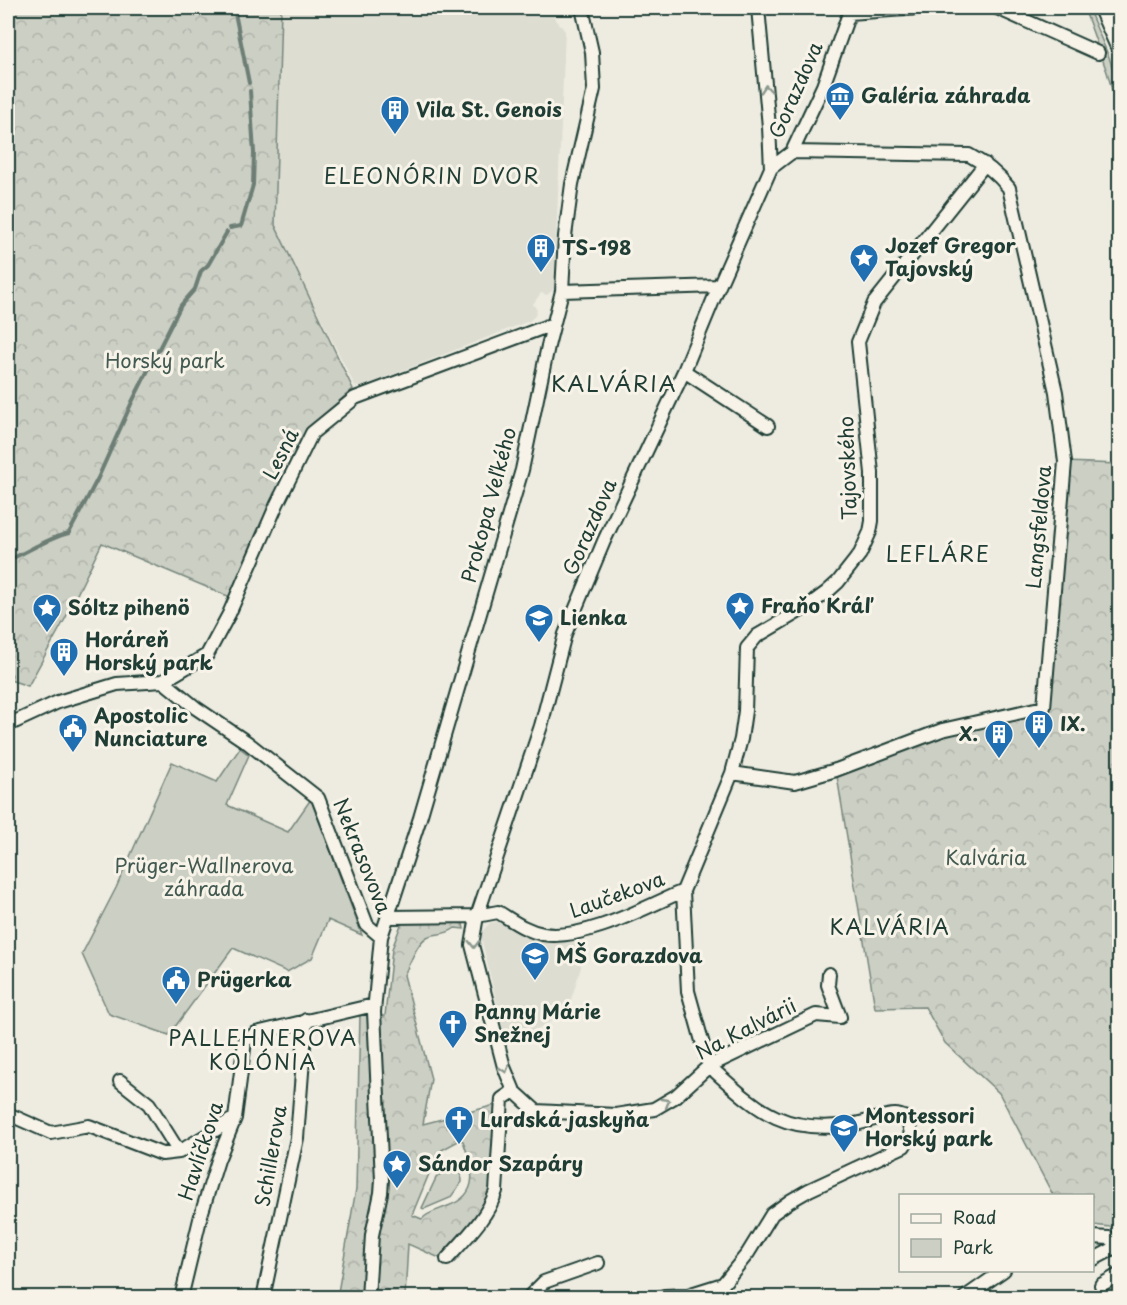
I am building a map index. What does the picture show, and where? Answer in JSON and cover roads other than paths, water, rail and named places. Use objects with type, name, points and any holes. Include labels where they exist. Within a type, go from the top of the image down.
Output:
[{"type":"main road","points":[[1104,8],[1119,44]]},
{"type":"street","name":"Prokopa Veľkého","points":[[368,1298],[372,1235],[382,1180],[374,1005],[381,937],[420,818],[522,470],[562,291],[565,236],[572,184],[594,89],[592,52],[582,8]]},
{"type":"street","points":[[758,8],[771,168]]},
{"type":"street","points":[[850,10],[919,8]]},
{"type":"street","points":[[997,8],[1098,53]]},
{"type":"street","name":"Gorazdova","points":[[514,1090],[504,1067],[472,945],[477,916],[541,726],[565,634],[604,541],[684,371],[771,168],[792,152],[823,86],[850,10]]},
{"type":"street","name":"Langsfeldova","points":[[732,772],[795,782],[836,770],[942,730],[1044,707],[1065,462],[1056,392],[1008,188],[998,174],[969,155],[792,152]]},
{"type":"street","name":"Tajovského","points":[[709,1066],[688,991],[683,891],[732,772],[741,739],[745,711],[747,648],[757,636],[808,606],[838,582],[860,554],[870,532],[872,473],[858,342],[874,303],[985,164]]},
{"type":"street","points":[[562,291],[719,286]]},
{"type":"street","name":"Lesná","points":[[163,681],[207,655],[230,614],[277,504],[312,433],[355,398],[553,324]]},
{"type":"street","points":[[684,371],[768,426]]},
{"type":"street","points":[[8,725],[58,702],[117,684],[163,681]]},
{"type":"street","name":"Nekrasovova","points":[[163,681],[318,798],[367,926],[381,937]]},
{"type":"street","name":"Laučekova","points":[[389,917],[477,916],[498,912],[531,931],[545,934],[572,934],[583,932],[683,891]]},
{"type":"street","name":"Na Kalvárii","points":[[514,1090],[531,1108],[543,1112],[593,1115],[633,1113],[665,1104],[709,1066],[816,1015],[840,1017],[828,985],[829,974]]},
{"type":"street","name":"Havlíčkova","points":[[181,1298],[201,1215],[218,1160],[235,1119],[245,1041],[256,1033],[374,1005]]},
{"type":"street","name":"Schillerova","points":[[263,1298],[297,1138],[306,1020]]},
{"type":"street","points":[[664,1296],[688,1295],[723,1284],[748,1253],[772,1214],[809,1190],[904,1146],[911,1134],[908,1119],[896,1114],[828,1128],[796,1124],[780,1119],[752,1105],[709,1066]]},
{"type":"street","points":[[120,1081],[149,1104],[179,1152]]},
{"type":"street","points":[[447,1259],[493,1201],[496,1191],[502,1099],[514,1090]]},
{"type":"street","points":[[8,1114],[51,1133],[89,1126],[162,1154],[179,1152],[235,1119]]},
{"type":"street","points":[[1094,1237],[1109,1238],[1118,1242],[1113,1249],[1094,1259]]},
{"type":"street","points":[[528,1298],[544,1282],[598,1263]]},
{"type":"street","points":[[964,1298],[1001,1272]]},
{"type":"street","points":[[1101,1285],[1119,1274]]},
{"type":"waterway","points":[[234,8],[249,83]]},
{"type":"waterway","points":[[230,228],[241,226],[253,185],[254,153],[250,91]]},
{"type":"waterway","points":[[13,558],[69,533],[181,305],[195,289],[201,271],[208,265],[227,232]]},
{"type":"place","name":"Galéria záhrada","points":[[840,122]]},
{"type":"place","name":"Vila St. Genois","points":[[395,136]]},
{"type":"place","name":"TS-198","points":[[541,274]]},
{"type":"place","name":"Jozef Gregor Tajovský","points":[[864,284]]},
{"type":"place","name":"Fraňo Kráľ","points":[[740,632]]},
{"type":"place","name":"Sóltz pihenö","points":[[47,634]]},
{"type":"place","name":"Lienka","points":[[539,644]]},
{"type":"place","name":"Horáreň Horský park","points":[[64,678]]},
{"type":"place","name":"IX.","points":[[1039,750]]},
{"type":"place","name":"Apostolic Nunciature","points":[[73,754]]},
{"type":"place","name":"X.","points":[[999,760]]},
{"type":"place","name":"MŠ Gorazdova","points":[[535,982]]},
{"type":"place","name":"Prügerka","points":[[176,1006]]},
{"type":"place","name":"Panny Márie Snežnej","points":[[453,1050]]},
{"type":"place","name":"Lurdská jaskyňa","points":[[459,1146]]},
{"type":"place","name":"Montessori Horský park","points":[[844,1154]]},
{"type":"place","name":"Sándor Szapáry","points":[[397,1190]]},
{"type":"district","name":"ELEONÓRIN DVOR","points":[[432,177]]},
{"type":"district","name":"KALVÁRIA","points":[[614,384]]},
{"type":"district","name":"LEFLÁRE","points":[[938,555]]},
{"type":"district","name":"KALVÁRIA","points":[[890,928]]},
{"type":"district","name":"PALLEHNEROVA KOLÓNIA","points":[[263,1051]]},
{"type":"park label","name":"Horský park","points":[[165,361]]},
{"type":"park label","name":"Kalvária","points":[[986,858]]},
{"type":"park label","name":"Prüger-Wallnerova záhrada","points":[[204,878]]}]
